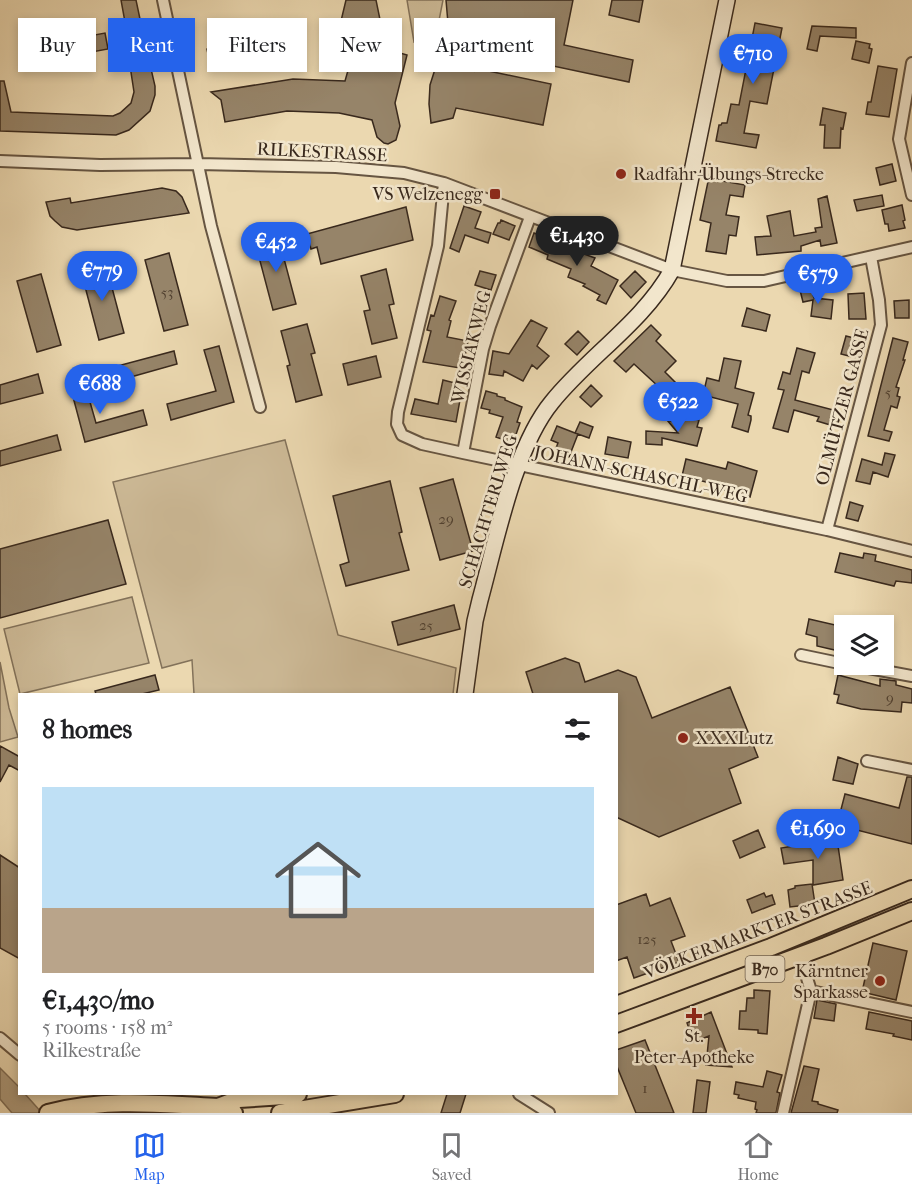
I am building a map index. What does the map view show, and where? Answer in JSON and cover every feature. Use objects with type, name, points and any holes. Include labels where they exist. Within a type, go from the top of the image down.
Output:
[{"type":"main road","name":"VÖLKERMARKTER STRASSE","points":[[618,1004],[771,947],[912,889]]},
{"type":"main road","name":"VÖLKERMARKTER STRASSE","points":[[618,1023],[912,911]]},
{"type":"main road","points":[[52,1112],[110,1098],[226,1110],[239,1098],[291,1095]]},
{"type":"main road","points":[[280,1113],[389,1095]]},
{"type":"street","points":[[163,0],[211,226],[260,407]]},
{"type":"street","name":"SCHACHTERLWEG","points":[[465,693],[475,621],[519,465],[534,430],[552,401],[644,308],[661,289],[672,270],[727,0]]},
{"type":"street","points":[[912,63],[898,139],[912,195]]},
{"type":"street","name":"RILKESTRASSE","points":[[0,161],[100,165],[198,164],[368,169],[404,173],[444,183],[672,270],[706,278],[746,282],[794,275],[912,247]]},
{"type":"street","name":"JOHANN-SCHASCHL-WEG","points":[[444,183],[438,246],[397,424],[402,435],[422,444],[827,530],[912,551]]},
{"type":"street","name":"WISSIAKWEG","points":[[463,453],[486,337],[530,217]]},
{"type":"street","name":"OLMÜTZER GASSE","points":[[827,530],[881,325],[871,257]]},
{"type":"street","points":[[801,655],[834,662]]},
{"type":"street","points":[[894,673],[912,676]]},
{"type":"street","points":[[867,760],[912,770]]},
{"type":"street","points":[[783,1113],[811,992],[802,962],[811,951]]},
{"type":"street","points":[[811,992],[912,1012]]},
{"type":"street","points":[[0,1038],[18,1053]]},
{"type":"street","points":[[528,1097],[549,1113]]},
{"type":"shaded area","points":[[407,0],[443,0],[440,18],[414,18],[414,42]]},
{"type":"shaded area","points":[[285,440],[338,635],[456,668],[453,693],[194,693],[192,660],[162,668],[113,482]]},
{"type":"shaded area","points":[[132,597],[149,663],[20,693],[4,629]]},
{"type":"shaded area","points":[[0,662],[9,708],[18,737],[0,742]]},
{"type":"shaded area","points":[[0,1068],[18,1086],[18,1095],[26,1095],[42,1113],[12,1113],[0,1099]]},
{"type":"building","points":[[121,0],[136,0],[140,18],[124,18]]},
{"type":"building","points":[[346,0],[376,0],[380,18],[342,18]]},
{"type":"building","points":[[446,0],[573,0],[564,45],[633,60],[629,82],[555,66],[555,18],[448,18]]},
{"type":"building","points":[[612,0],[643,0],[639,22],[609,15]]},
{"type":"building","points":[[755,23],[782,28],[767,104],[750,101],[744,133],[759,135],[756,148],[716,141],[719,125],[727,123],[731,104],[739,105]]},
{"type":"building","points":[[812,26],[856,28],[856,38],[820,36],[817,51],[807,49]]},
{"type":"building","points":[[105,33],[108,49],[96,51],[96,35]]},
{"type":"building","points":[[856,41],[870,44],[869,48],[872,49],[869,63],[852,59]]},
{"type":"building","points":[[402,54],[407,55],[395,103],[400,126],[396,140],[388,144],[384,143],[377,137],[372,120],[339,113],[287,111],[225,122],[221,100],[211,92],[293,79],[345,81],[348,72],[402,72]]},
{"type":"building","points":[[878,66],[897,69],[889,117],[866,114],[868,102],[871,102]]},
{"type":"building","points":[[131,72],[152,72],[155,95],[150,111],[129,130],[116,135],[0,131],[0,81],[4,81],[11,112],[113,116],[131,103],[134,92]]},
{"type":"building","points":[[434,72],[493,72],[551,84],[543,125],[456,108],[453,118],[431,123],[430,85]]},
{"type":"building","points":[[823,108],[846,113],[843,129],[841,128],[840,148],[824,148],[825,125],[820,125]]},
{"type":"building","points":[[892,164],[896,181],[880,185],[876,168]]},
{"type":"building","points":[[710,172],[724,174],[722,181],[745,185],[743,197],[730,195],[726,215],[739,217],[736,236],[729,235],[726,254],[706,251],[711,223],[700,220]]},
{"type":"building","points":[[162,188],[176,191],[182,197],[189,213],[77,230],[62,227],[55,221],[50,216],[46,202],[70,198],[71,203]]},
{"type":"building","points":[[882,195],[884,206],[857,211],[854,200]]},
{"type":"building","points":[[827,196],[837,243],[821,246],[820,240],[801,246],[801,251],[757,255],[755,237],[771,236],[767,216],[790,211],[794,236],[816,232],[815,228],[822,227],[818,199]]},
{"type":"building","points":[[902,205],[905,228],[889,231],[882,210]]},
{"type":"building","points":[[464,206],[481,212],[475,228],[491,233],[488,243],[465,235],[459,252],[450,248]]},
{"type":"building","points":[[406,207],[413,240],[321,264],[317,247],[311,249],[307,234]]},
{"type":"building","points":[[501,220],[515,226],[509,240],[493,234]]},
{"type":"building","points":[[534,233],[549,239],[548,241],[595,258],[591,266],[618,280],[606,304],[597,300],[600,295],[583,286],[585,284],[568,277],[571,269],[547,259],[548,255],[529,247]]},
{"type":"building","points":[[278,236],[296,304],[273,310],[255,242]]},
{"type":"building","points":[[169,253],[188,325],[164,331],[145,260]]},
{"type":"building","points":[[106,265],[124,333],[99,340],[81,271]]},
{"type":"building","points":[[386,269],[394,304],[389,305],[397,338],[372,344],[364,311],[370,310],[361,276]]},
{"type":"building","points":[[480,271],[496,275],[491,290],[475,285]]},
{"type":"building","points":[[635,271],[646,282],[631,298],[620,286]]},
{"type":"building","points":[[41,274],[61,345],[37,352],[17,281]]},
{"type":"building","points":[[811,288],[814,298],[833,300],[831,319],[811,316],[813,300],[803,302],[800,290]]},
{"type":"building","points":[[864,293],[866,319],[849,319],[848,294]]},
{"type":"building","points":[[440,296],[456,301],[449,320],[451,321],[447,337],[468,341],[465,356],[468,356],[466,369],[423,362],[431,331],[427,330]]},
{"type":"building","points":[[909,300],[909,318],[895,318],[894,301]]},
{"type":"building","points":[[747,308],[770,315],[766,331],[742,326]]},
{"type":"building","points":[[531,320],[547,328],[537,346],[549,356],[537,369],[532,365],[523,381],[504,371],[503,376],[489,374],[493,351],[509,354]]},
{"type":"building","points":[[307,324],[315,353],[311,354],[322,395],[296,402],[281,331]]},
{"type":"building","points":[[651,325],[661,335],[656,341],[676,361],[665,372],[682,389],[659,412],[648,399],[660,388],[634,364],[626,372],[614,361]]},
{"type":"building","points":[[578,331],[589,342],[577,355],[565,344]]},
{"type":"building","points":[[846,336],[862,340],[857,358],[841,354]]},
{"type":"building","points":[[893,338],[908,342],[896,387],[899,388],[897,396],[900,397],[897,408],[891,406],[884,430],[892,432],[889,441],[868,436]]},
{"type":"building","points":[[219,346],[234,402],[171,420],[167,404],[216,391],[204,350]]},
{"type":"building","points":[[797,348],[815,353],[809,373],[802,371],[795,400],[841,412],[837,427],[817,421],[819,417],[794,410],[788,432],[773,428],[784,390],[778,389],[783,372],[790,374]]},
{"type":"building","points":[[174,351],[177,364],[113,382],[110,368]]},
{"type":"building","points":[[376,356],[381,377],[348,385],[343,364]]},
{"type":"building","points":[[724,358],[741,361],[735,388],[754,393],[748,415],[751,416],[751,420],[748,432],[732,427],[738,404],[703,395],[707,378],[719,381]]},
{"type":"building","points":[[38,374],[43,393],[0,404],[0,385]]},
{"type":"building","points":[[82,374],[96,423],[143,410],[147,425],[85,442],[68,378]]},
{"type":"building","points":[[443,380],[455,383],[452,399],[460,400],[456,422],[411,414],[415,399],[438,404]]},
{"type":"building","points":[[591,385],[602,396],[591,407],[580,397]]},
{"type":"building","points":[[486,391],[522,407],[517,422],[520,423],[513,443],[496,437],[503,417],[481,408]]},
{"type":"building","points":[[687,417],[699,420],[697,427],[702,428],[697,446],[662,438],[662,445],[646,444],[646,431],[678,433],[667,420],[679,423]]},
{"type":"building","points":[[580,422],[593,427],[589,438],[578,434],[569,457],[554,453],[558,443],[551,440],[557,426],[575,433]]},
{"type":"building","points":[[57,435],[61,450],[0,466],[0,451]]},
{"type":"building","points":[[608,437],[631,442],[628,458],[605,454]]},
{"type":"building","points":[[885,453],[895,455],[888,477],[873,472],[870,484],[856,481],[862,459],[882,465]]},
{"type":"building","points":[[686,459],[726,469],[728,462],[757,471],[750,497],[721,489],[722,486],[682,476]]},
{"type":"building","points":[[453,479],[473,551],[440,560],[420,488]]},
{"type":"building","points":[[390,481],[402,532],[399,533],[409,570],[346,586],[340,565],[349,562],[333,496]]},
{"type":"building","points":[[850,502],[863,506],[858,521],[846,518]]},
{"type":"building","points":[[108,520],[126,584],[0,618],[0,549]]},
{"type":"building","points":[[840,553],[863,558],[864,553],[876,555],[875,561],[912,570],[912,583],[896,581],[894,586],[835,572]]},
{"type":"building","points":[[454,605],[460,629],[398,645],[392,622]]},
{"type":"building","points":[[809,619],[834,625],[834,650],[817,646],[817,637],[806,634]]},
{"type":"building","name":"XXXLutz","points":[[565,658],[579,663],[585,682],[618,670],[636,677],[652,718],[730,687],[758,757],[729,769],[741,803],[659,837],[618,818],[618,693],[533,693],[526,672]]},
{"type":"building","points":[[155,675],[159,690],[146,693],[96,693],[95,691]]},
{"type":"building","points":[[838,675],[880,686],[880,679],[896,681],[896,685],[912,689],[912,703],[902,702],[901,712],[861,709],[837,703],[839,695],[834,694]]},
{"type":"building","points":[[0,746],[18,756],[18,770],[9,765],[0,782]]},
{"type":"building","points":[[838,757],[858,764],[853,784],[833,780]]},
{"type":"building","points":[[907,777],[912,777],[912,844],[837,825],[845,794],[899,808]]},
{"type":"building","points":[[758,830],[765,847],[740,858],[733,841]]},
{"type":"building","points":[[837,839],[843,880],[813,885],[813,860],[784,864],[781,848]]},
{"type":"building","points":[[0,855],[18,867],[18,958],[0,948]]},
{"type":"building","points":[[812,884],[815,904],[790,907],[788,890],[795,886]]},
{"type":"building","points":[[764,893],[766,897],[772,895],[775,904],[752,913],[747,900]]},
{"type":"building","points":[[646,894],[650,906],[670,898],[685,936],[671,941],[679,962],[634,978],[627,957],[618,960],[618,904]]},
{"type":"building","points":[[873,943],[907,951],[896,1000],[862,992]]},
{"type":"building","points":[[754,990],[770,991],[767,1034],[758,1033],[758,1030],[739,1029],[740,1011],[746,1011],[747,998],[754,998]]},
{"type":"building","points":[[817,1000],[836,1004],[834,1021],[814,1018]]},
{"type":"building","points":[[711,1012],[732,1067],[706,1065],[709,1036],[694,1042],[687,1023]]},
{"type":"building","points":[[869,1012],[912,1021],[912,1040],[866,1029]]},
{"type":"building","points":[[645,1040],[674,1113],[636,1113],[618,1069],[618,1049]]},
{"type":"building","points":[[804,1066],[819,1069],[812,1101],[838,1110],[837,1113],[791,1113]]},
{"type":"building","points":[[767,1071],[782,1075],[777,1092],[780,1093],[776,1113],[756,1113],[756,1102],[738,1098],[739,1095],[734,1094],[736,1082],[763,1087]]},
{"type":"building","points":[[697,1080],[710,1082],[706,1113],[693,1113]]},
{"type":"building","points":[[447,1095],[466,1095],[460,1113],[441,1113]]},
{"type":"place","name":"Radfahr-Übungs-Strecke","points":[[621,174]]},
{"type":"place","name":"VS Welzenegg","points":[[495,194]]},
{"type":"place","name":"XXXLutz","points":[[683,738]]},
{"type":"place","name":"Kärntner Sparkasse","points":[[880,981]]},
{"type":"place","name":"St. Peter-Apotheke","points":[[694,1016]]}]
